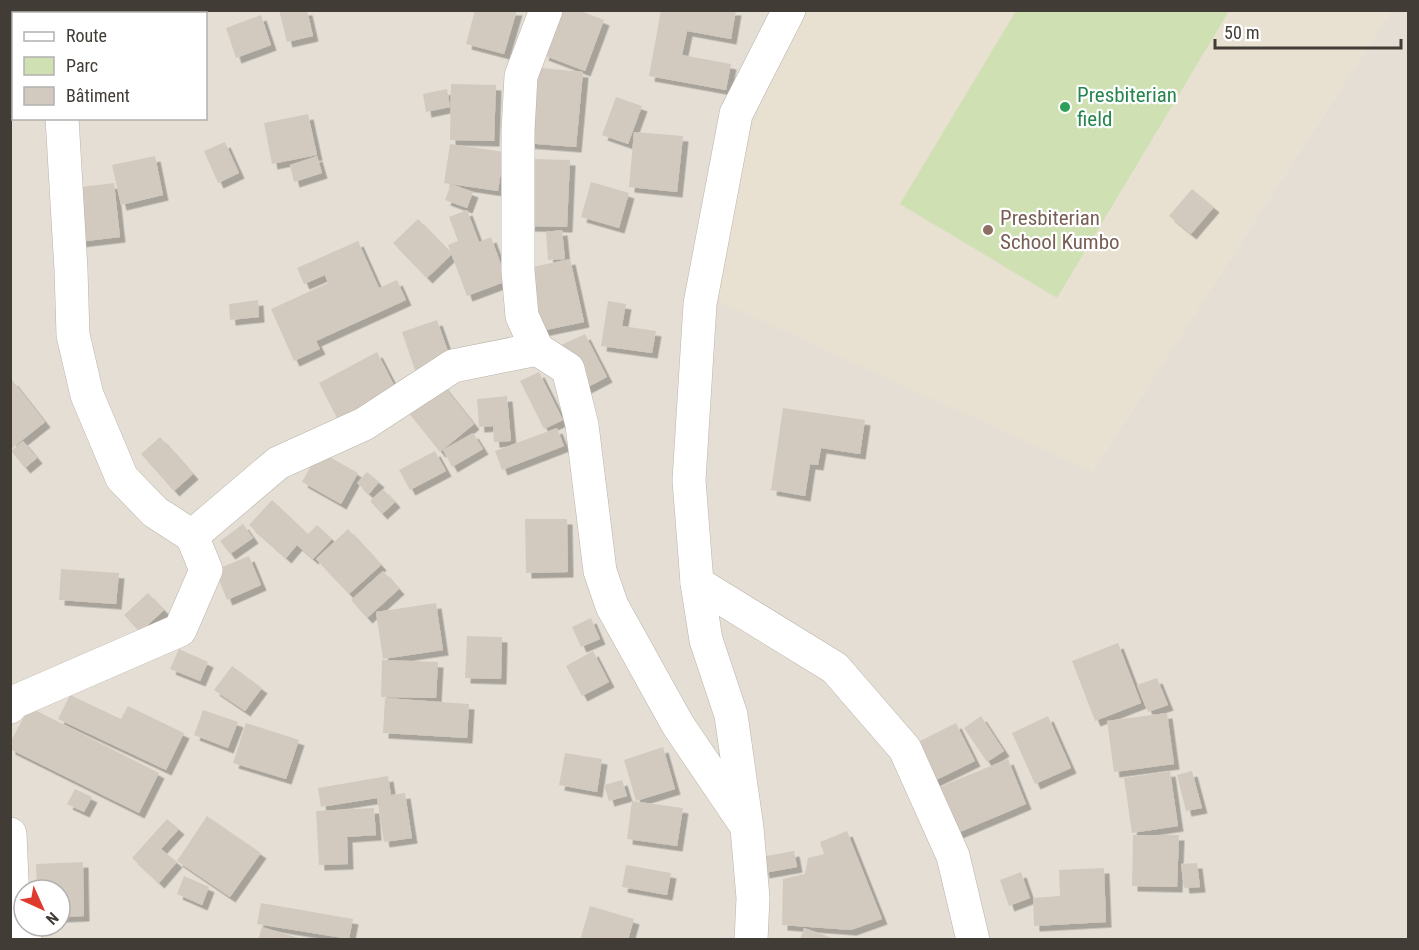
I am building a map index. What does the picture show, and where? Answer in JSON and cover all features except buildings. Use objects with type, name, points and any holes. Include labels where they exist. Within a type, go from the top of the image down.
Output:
[{"type":"street","points":[[546,10],[521,76],[518,131],[518,271],[522,316],[537,349],[568,369],[582,425],[600,571],[612,606],[678,725],[747,828]]},
{"type":"street","points":[[751,939],[753,898],[747,828],[731,715],[706,640],[697,584],[689,480],[699,304],[736,114],[789,10]]},
{"type":"street","points":[[10,707],[12,703],[180,630],[206,570],[192,536],[156,512],[122,478],[87,395],[73,335],[72,270],[62,120]]},
{"type":"street","points":[[192,536],[278,463],[364,423],[453,366],[537,349]]},
{"type":"street","points":[[697,584],[835,668],[905,749],[953,856],[973,939]]},
{"type":"street","points":[[10,834],[13,904],[25,939]]},
{"type":"shaded area","points":[[10,11],[803,11],[1092,472],[1391,11],[1408,11],[1408,939],[11,939]]},
{"type":"shaded area","name":"Presbiterian School Kumbo","points":[[803,11],[1391,11],[1092,472],[714,299],[739,161],[788,35]]},
{"type":"green space","name":"Presbiterian field","points":[[1016,11],[1229,11],[1057,298],[900,204]]},
{"type":"place","name":"Presbiterian field","points":[[1065,107]]},
{"type":"place","name":"Presbiterian School Kumbo","points":[[988,230]]}]
